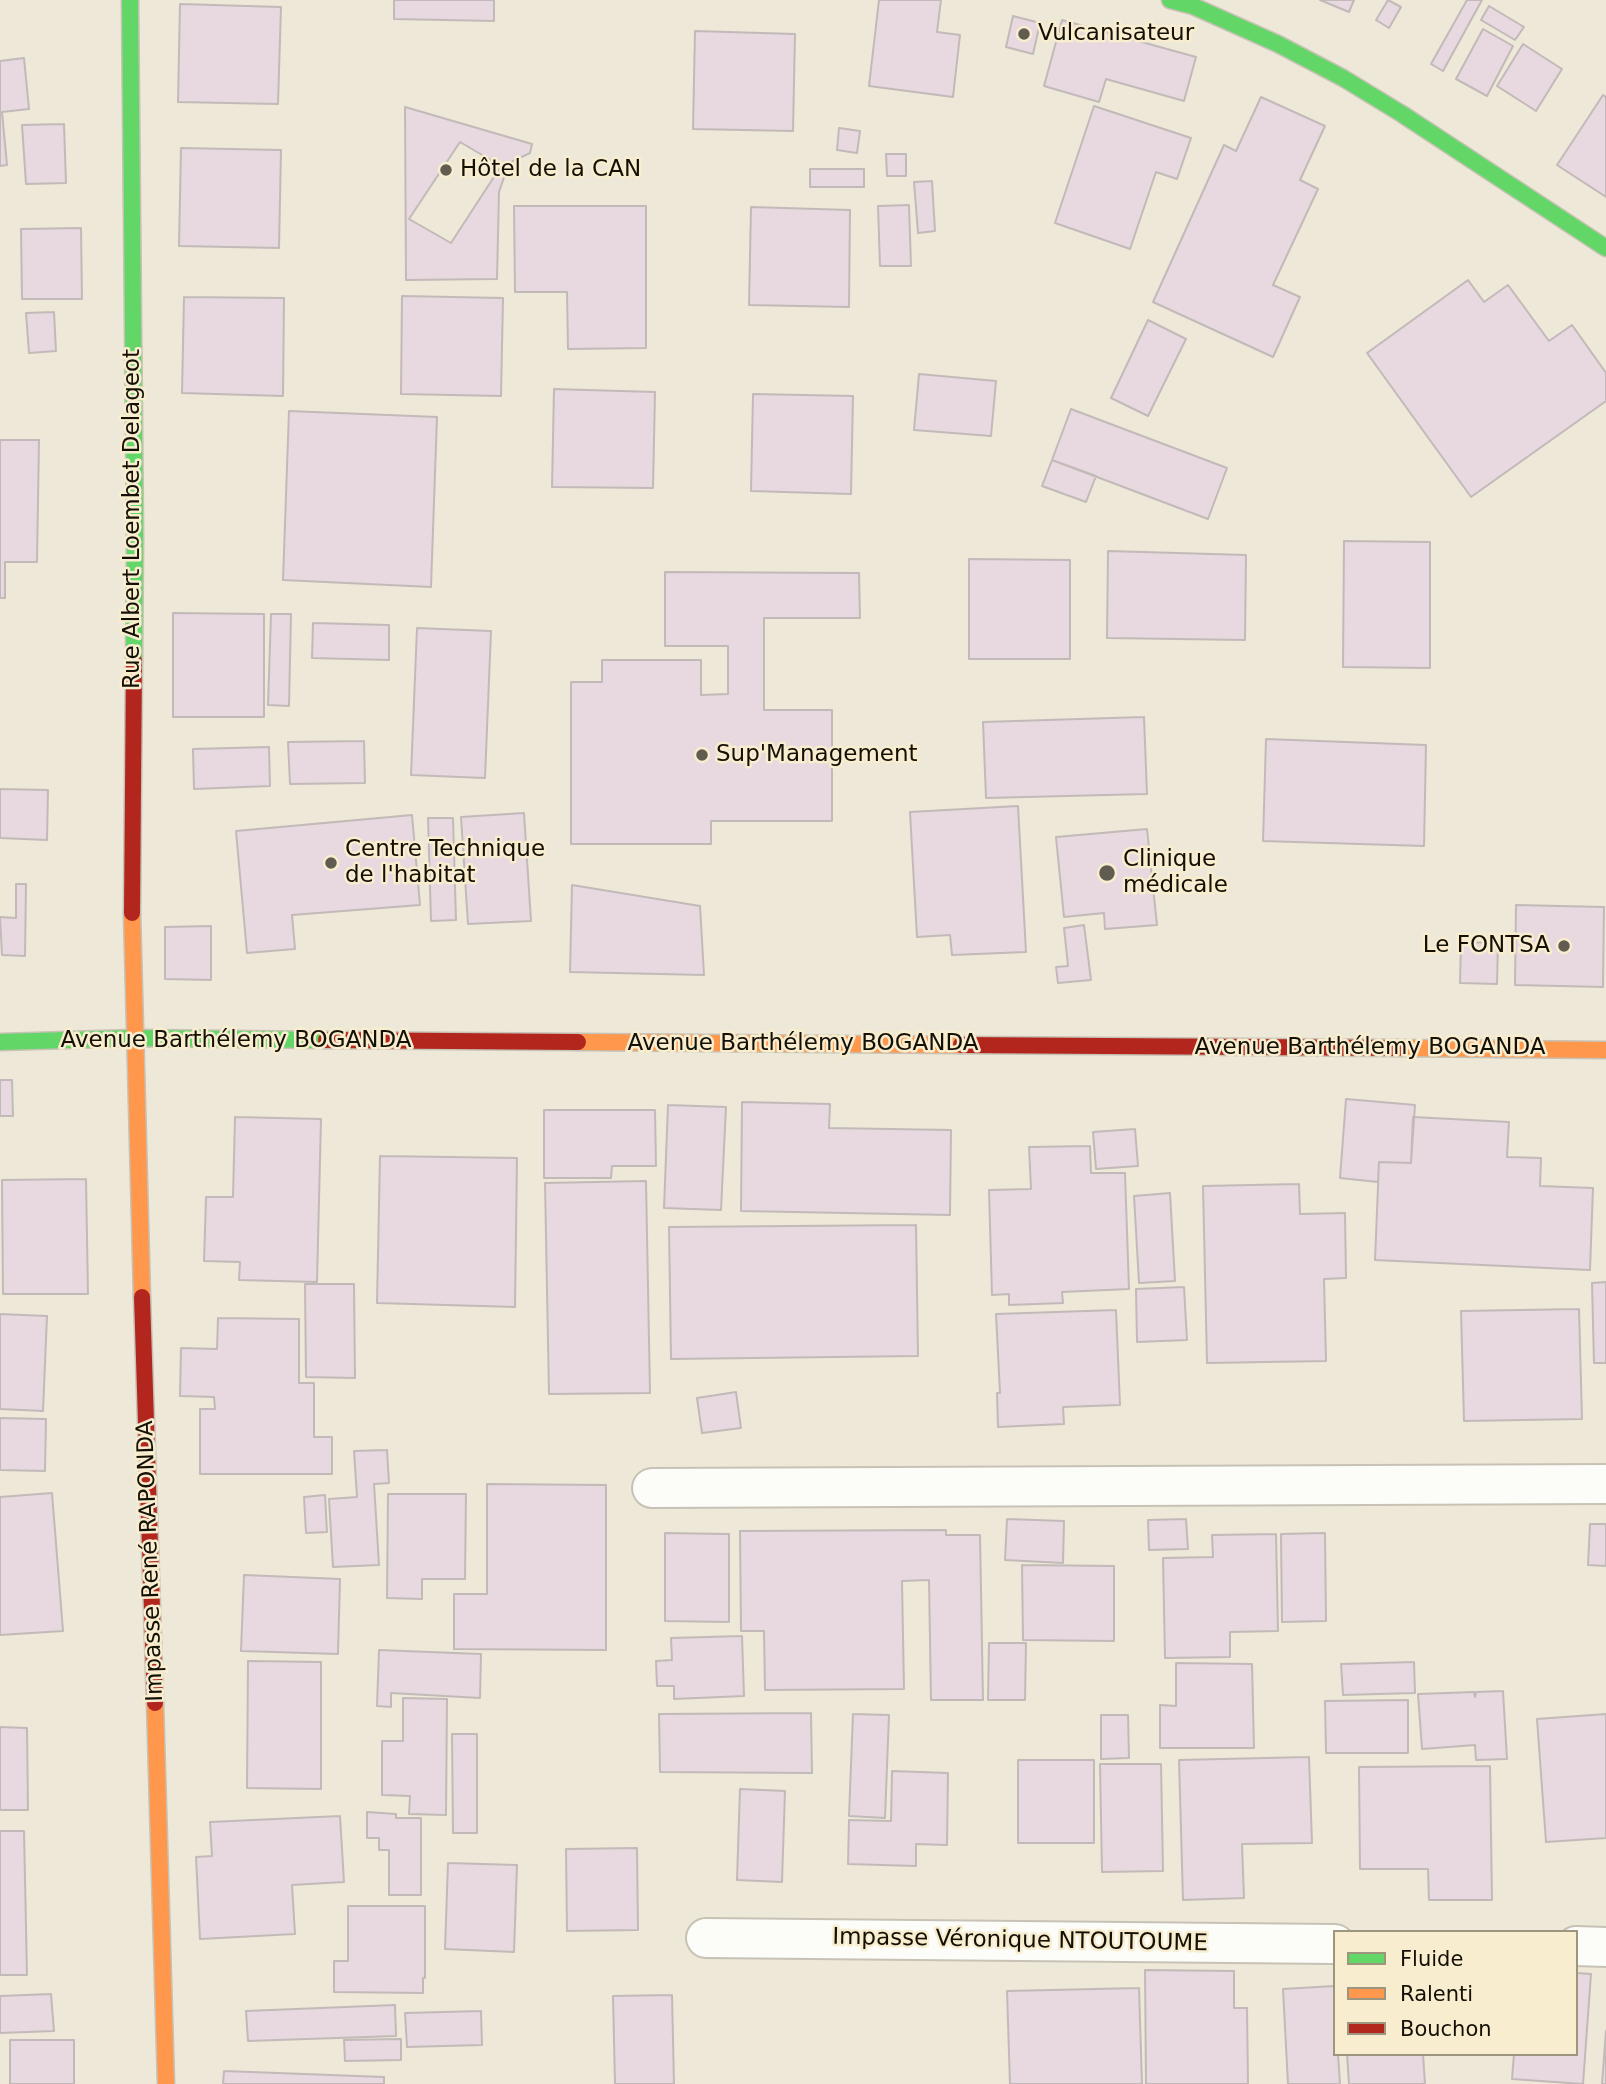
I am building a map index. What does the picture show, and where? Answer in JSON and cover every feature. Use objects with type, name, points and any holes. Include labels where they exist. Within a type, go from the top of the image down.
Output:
[{"type":"street","name":"Rue Albert Loembet Delageot","points":[[130,0],[135,536],[132,957],[135,1038]]},
{"type":"street","points":[[1170,0],[1193,6],[1278,44],[1343,78],[1606,248]]},
{"type":"street","name":"Avenue Barthélemy BOGANDA","points":[[0,1042],[135,1038],[1606,1050]]},
{"type":"street","name":"Impasse René RAPONDA","points":[[135,1038],[166,2084]]},
{"type":"street","points":[[652,1488],[1606,1485]]},
{"type":"street","name":"Impasse Véronique NTOUTOUME","points":[[706,1938],[1333,1944]]},
{"type":"street","points":[[1578,1946],[1606,1947]]},
{"type":"building","points":[[394,0],[494,0],[494,21],[394,19]]},
{"type":"building","points":[[879,0],[941,0],[937,32],[960,35],[953,97],[869,86]]},
{"type":"building","points":[[1320,0],[1354,0],[1349,12]]},
{"type":"building","points":[[1388,0],[1401,7],[1389,28],[1376,20]]},
{"type":"building","points":[[1467,0],[1482,0],[1443,71],[1431,64]]},
{"type":"building","points":[[180,4],[281,7],[278,104],[178,102]]},
{"type":"building","points":[[1489,6],[1524,27],[1515,40],[1481,20]]},
{"type":"building","points":[[1013,16],[1040,23],[1033,54],[1006,47]]},
{"type":"building","points":[[1062,20],[1196,57],[1184,101],[1106,79],[1099,102],[1044,86]]},
{"type":"building","points":[[1483,29],[1513,46],[1487,96],[1456,79]]},
{"type":"building","points":[[695,31],[795,34],[793,131],[693,129]]},
{"type":"building","points":[[1523,44],[1562,69],[1536,111],[1497,86]]},
{"type":"building","points":[[24,58],[29,109],[2,112],[7,165],[0,166],[0,61]]},
{"type":"building","points":[[1603,95],[1606,97],[1606,197],[1557,165]]},
{"type":"building","points":[[1261,97],[1325,126],[1300,180],[1318,189],[1273,285],[1300,297],[1273,357],[1153,302],[1224,145],[1236,151]]},
{"type":"building","points":[[1094,106],[1191,138],[1177,179],[1156,172],[1130,249],[1055,223]]},
{"type":"building","points":[[405,107],[532,144],[530,153],[509,163],[499,192],[497,279],[406,280]],"holes":[[[460,142],[501,166],[451,243],[409,219]]]},
{"type":"building","points":[[64,124],[66,183],[26,184],[22,125]]},
{"type":"building","points":[[839,128],[860,131],[857,153],[837,150]]},
{"type":"building","points":[[181,148],[281,150],[279,248],[179,246]]},
{"type":"building","points":[[886,154],[906,154],[906,176],[887,176]]},
{"type":"building","points":[[810,169],[864,169],[864,187],[810,187]]},
{"type":"building","points":[[932,181],[935,231],[918,233],[914,182]]},
{"type":"building","points":[[909,205],[911,266],[880,266],[878,206]]},
{"type":"building","points":[[514,206],[646,206],[646,348],[568,349],[567,292],[515,292]]},
{"type":"building","points":[[751,207],[850,210],[849,307],[749,305]]},
{"type":"building","points":[[81,228],[82,299],[22,299],[21,229]]},
{"type":"building","points":[[1468,280],[1484,302],[1508,285],[1549,341],[1572,325],[1606,373],[1606,401],[1471,497],[1367,353]]},
{"type":"building","points":[[402,296],[503,298],[501,396],[401,394]]},
{"type":"building","points":[[184,297],[284,298],[283,396],[182,393]]},
{"type":"building","points":[[54,312],[56,351],[29,353],[26,313]]},
{"type":"building","points":[[1148,320],[1186,339],[1148,416],[1111,398]]},
{"type":"building","points":[[919,374],[996,381],[991,436],[914,430]]},
{"type":"building","points":[[554,389],[655,392],[653,488],[552,487]]},
{"type":"building","points":[[753,394],[853,396],[851,494],[751,491]]},
{"type":"building","points":[[1071,409],[1227,468],[1208,519],[1052,460]]},
{"type":"building","points":[[289,411],[437,417],[431,587],[283,580]]},
{"type":"building","points":[[0,440],[39,440],[37,562],[5,562],[5,598],[0,598]]},
{"type":"building","points":[[1052,460],[1096,476],[1086,502],[1042,486]]},
{"type":"building","points":[[1344,541],[1430,542],[1430,668],[1343,667]]},
{"type":"building","points":[[1108,551],[1246,555],[1245,640],[1107,638]]},
{"type":"building","points":[[969,559],[1070,560],[1070,659],[969,659]]},
{"type":"building","points":[[665,572],[859,573],[860,618],[764,618],[764,710],[832,710],[832,821],[711,821],[711,844],[571,844],[571,682],[602,682],[602,660],[701,660],[701,695],[728,694],[728,646],[665,646]]},
{"type":"building","points":[[173,613],[264,614],[264,717],[173,717]]},
{"type":"building","points":[[271,614],[291,614],[289,706],[268,705]]},
{"type":"building","points":[[313,623],[389,625],[389,660],[312,658]]},
{"type":"building","points":[[417,628],[491,631],[485,778],[411,775]]},
{"type":"building","points":[[1144,717],[1147,794],[986,798],[983,722]]},
{"type":"building","points":[[1266,739],[1426,745],[1424,846],[1263,841]]},
{"type":"building","points":[[364,741],[365,783],[290,784],[288,742]]},
{"type":"building","points":[[269,747],[270,786],[194,789],[193,749]]},
{"type":"building","points":[[0,789],[48,790],[47,840],[0,838]]},
{"type":"building","points":[[1018,806],[1026,952],[952,955],[950,935],[917,937],[910,812]]},
{"type":"building","points":[[524,813],[531,921],[468,924],[461,817]]},
{"type":"building","points":[[412,815],[420,905],[292,915],[295,949],[247,953],[236,831]]},
{"type":"building","points":[[428,818],[453,818],[456,920],[431,921]]},
{"type":"building","points":[[1147,829],[1157,925],[1105,929],[1104,913],[1064,917],[1056,837]]},
{"type":"building","points":[[16,884],[26,884],[25,956],[2,955],[0,917],[16,918]]},
{"type":"building","points":[[572,885],[700,906],[704,975],[570,972]]},
{"type":"building","points":[[1516,905],[1604,907],[1603,987],[1515,985]]},
{"type":"building","points":[[1084,925],[1091,980],[1058,983],[1056,967],[1068,966],[1064,928]]},
{"type":"building","points":[[211,926],[211,980],[165,979],[165,927]]},
{"type":"building","points":[[1461,942],[1498,943],[1497,984],[1460,983]]},
{"type":"building","points":[[0,1080],[12,1080],[13,1116],[0,1116]]},
{"type":"building","points":[[1346,1099],[1415,1105],[1411,1163],[1379,1162],[1378,1182],[1340,1178]]},
{"type":"building","points":[[742,1102],[830,1104],[829,1128],[951,1130],[950,1215],[741,1211]]},
{"type":"building","points":[[668,1105],[726,1107],[721,1210],[664,1208]]},
{"type":"building","points":[[544,1110],[655,1110],[656,1166],[612,1166],[611,1178],[544,1178]]},
{"type":"building","points":[[235,1117],[321,1119],[317,1282],[239,1280],[240,1262],[204,1261],[206,1197],[233,1197]]},
{"type":"building","points":[[1413,1117],[1509,1122],[1507,1157],[1541,1158],[1540,1186],[1593,1188],[1590,1270],[1375,1260],[1379,1162],[1411,1163]]},
{"type":"building","points":[[1135,1129],[1138,1166],[1096,1169],[1093,1132]]},
{"type":"building","points":[[1090,1146],[1091,1173],[1125,1173],[1129,1289],[1062,1292],[1063,1303],[1009,1305],[1009,1294],[992,1295],[989,1190],[1031,1189],[1029,1147]]},
{"type":"building","points":[[380,1156],[517,1158],[515,1307],[377,1303]]},
{"type":"building","points":[[86,1179],[88,1294],[3,1294],[2,1180]]},
{"type":"building","points":[[646,1181],[650,1393],[549,1394],[545,1183]]},
{"type":"building","points":[[1299,1184],[1300,1214],[1345,1213],[1346,1278],[1324,1279],[1326,1361],[1207,1363],[1203,1186]]},
{"type":"building","points":[[1170,1193],[1175,1281],[1139,1283],[1134,1196]]},
{"type":"building","points":[[916,1225],[918,1356],[671,1359],[669,1227]]},
{"type":"building","points":[[1606,1282],[1606,1363],[1594,1363],[1592,1283]]},
{"type":"building","points":[[305,1284],[354,1284],[355,1378],[306,1377]]},
{"type":"building","points":[[1184,1287],[1187,1340],[1137,1342],[1136,1289]]},
{"type":"building","points":[[1579,1309],[1582,1419],[1464,1421],[1461,1311]]},
{"type":"building","points":[[1116,1310],[1120,1405],[1063,1407],[1064,1424],[998,1427],[997,1393],[1000,1393],[996,1314]]},
{"type":"building","points":[[0,1314],[47,1316],[43,1411],[0,1409]]},
{"type":"building","points":[[218,1318],[299,1319],[299,1383],[314,1383],[314,1437],[332,1437],[332,1474],[200,1474],[200,1409],[215,1409],[214,1397],[180,1396],[181,1348],[217,1349]]},
{"type":"building","points":[[736,1392],[741,1428],[702,1433],[697,1398]]},
{"type":"building","points":[[0,1418],[46,1419],[45,1471],[0,1470]]},
{"type":"building","points":[[387,1450],[389,1483],[374,1484],[379,1565],[333,1567],[329,1499],[357,1497],[354,1451]]},
{"type":"building","points":[[487,1484],[606,1485],[606,1650],[454,1649],[454,1594],[487,1594]]},
{"type":"building","points":[[52,1493],[63,1631],[0,1635],[0,1497]]},
{"type":"building","points":[[388,1494],[466,1494],[465,1579],[422,1579],[422,1599],[387,1598]]},
{"type":"building","points":[[325,1495],[327,1532],[306,1533],[304,1497]]},
{"type":"building","points":[[1007,1519],[1064,1521],[1063,1563],[1005,1560]]},
{"type":"building","points":[[1186,1519],[1188,1549],[1149,1550],[1148,1520]]},
{"type":"building","points":[[1590,1524],[1606,1524],[1606,1566],[1588,1565]]},
{"type":"building","points":[[946,1530],[946,1535],[980,1535],[983,1700],[931,1700],[929,1580],[902,1581],[904,1689],[765,1690],[764,1631],[741,1631],[740,1531]]},
{"type":"building","points":[[665,1533],[729,1534],[729,1622],[665,1621]]},
{"type":"building","points":[[1325,1533],[1326,1621],[1282,1622],[1281,1534]]},
{"type":"building","points":[[1276,1534],[1278,1631],[1230,1632],[1230,1657],[1165,1658],[1163,1558],[1213,1557],[1212,1535]]},
{"type":"building","points":[[1022,1565],[1114,1566],[1114,1641],[1023,1640]]},
{"type":"building","points":[[244,1575],[340,1579],[338,1654],[241,1651]]},
{"type":"building","points":[[742,1636],[744,1696],[674,1699],[674,1686],[657,1686],[656,1661],[672,1660],[671,1638]]},
{"type":"building","points":[[989,1643],[1026,1643],[1025,1700],[988,1700]]},
{"type":"building","points":[[379,1650],[481,1654],[480,1698],[391,1693],[391,1707],[377,1706]]},
{"type":"building","points":[[248,1661],[321,1662],[321,1789],[247,1788]]},
{"type":"building","points":[[1414,1662],[1415,1693],[1343,1695],[1341,1664]]},
{"type":"building","points":[[1176,1663],[1252,1664],[1254,1748],[1160,1748],[1160,1705],[1176,1706]]},
{"type":"building","points":[[1503,1691],[1507,1759],[1476,1760],[1475,1745],[1422,1749],[1418,1694],[1474,1692],[1475,1697],[1476,1692]]},
{"type":"building","points":[[403,1698],[447,1699],[446,1815],[409,1814],[410,1796],[382,1795],[382,1741],[403,1741]]},
{"type":"building","points":[[1408,1700],[1408,1753],[1326,1753],[1325,1701]]},
{"type":"building","points":[[811,1713],[812,1773],[660,1772],[659,1714]]},
{"type":"building","points":[[853,1714],[889,1715],[885,1818],[849,1816]]},
{"type":"building","points":[[1606,1714],[1606,1838],[1546,1842],[1537,1719]]},
{"type":"building","points":[[1101,1715],[1128,1715],[1129,1758],[1101,1759]]},
{"type":"building","points":[[0,1727],[27,1728],[28,1810],[0,1810]]},
{"type":"building","points":[[452,1734],[477,1734],[477,1833],[453,1833]]},
{"type":"building","points":[[1309,1757],[1312,1843],[1242,1844],[1244,1898],[1183,1900],[1179,1760]]},
{"type":"building","points":[[1018,1760],[1094,1760],[1094,1843],[1018,1843]]},
{"type":"building","points":[[1100,1764],[1161,1764],[1163,1871],[1102,1872]]},
{"type":"building","points":[[1490,1766],[1492,1900],[1429,1900],[1428,1869],[1360,1869],[1359,1767]]},
{"type":"building","points":[[892,1771],[948,1773],[947,1845],[916,1844],[916,1866],[848,1864],[849,1820],[891,1821]]},
{"type":"building","points":[[740,1789],[785,1791],[782,1882],[737,1880]]},
{"type":"building","points":[[367,1812],[396,1814],[396,1818],[421,1818],[421,1895],[389,1895],[389,1850],[379,1850],[379,1838],[367,1838]]},
{"type":"building","points":[[340,1816],[344,1882],[292,1885],[295,1934],[200,1939],[196,1857],[212,1856],[210,1822]]},
{"type":"building","points":[[0,1831],[24,1831],[27,1975],[0,1975]]},
{"type":"building","points":[[637,1848],[638,1930],[567,1931],[566,1849]]},
{"type":"building","points":[[448,1863],[517,1865],[514,1952],[445,1949]]},
{"type":"building","points":[[348,1906],[425,1906],[423,1993],[334,1992],[334,1961],[348,1961]]},
{"type":"building","points":[[1145,1970],[1234,1971],[1234,2008],[1247,2008],[1248,2084],[1146,2084]]},
{"type":"building","points":[[1578,1973],[1591,1974],[1583,2084],[1512,2079],[1514,2056],[1578,2056]]},
{"type":"building","points":[[1333,1986],[1333,2056],[1338,2056],[1340,2084],[1288,2084],[1283,1989]]},
{"type":"building","points":[[1139,1988],[1142,2084],[1010,2084],[1007,1991]]},
{"type":"building","points":[[51,1994],[54,2031],[0,2033],[0,1996]]},
{"type":"building","points":[[672,1995],[674,2084],[615,2084],[613,1996]]},
{"type":"building","points":[[395,2005],[396,2036],[248,2041],[246,2011]]},
{"type":"building","points":[[481,2011],[482,2045],[407,2047],[405,2013]]},
{"type":"building","points":[[1606,2031],[1606,2084],[1602,2084]]},
{"type":"building","points":[[401,2039],[401,2060],[345,2061],[344,2040]]},
{"type":"building","points":[[10,2040],[74,2040],[74,2084],[10,2084]]},
{"type":"building","points":[[1347,2056],[1423,2056],[1425,2084],[1349,2084]]},
{"type":"building","points":[[224,2071],[384,2077],[384,2084],[223,2084]]},
{"type":"traffic: fast","points":[[130,0],[134,661]]},
{"type":"traffic: fast","points":[[1170,0],[1193,6],[1278,44],[1343,78],[1606,248]]},
{"type":"traffic: fast","points":[[0,1042],[135,1038],[326,1040]]},
{"type":"traffic: slow","points":[[132,913],[142,1297]]},
{"type":"traffic: slow","points":[[578,1042],[961,1045]]},
{"type":"traffic: slow","points":[[1398,1048],[1606,1050]]},
{"type":"traffic: slow","points":[[155,1703],[166,2084]]},
{"type":"traffic: jam","points":[[132,913],[134,661]]},
{"type":"traffic: jam","points":[[326,1040],[578,1042]]},
{"type":"traffic: jam","points":[[961,1045],[1398,1048]]},
{"type":"traffic: jam","points":[[142,1297],[155,1703]]},
{"type":"place","name":"Vulcanisateur","points":[[1024,34]]},
{"type":"place","name":"Hôtel de la CAN","points":[[446,170]]},
{"type":"place","name":"Sup'Management","points":[[702,755]]},
{"type":"place","name":"Centre Technique de l'habitat","points":[[331,863]]},
{"type":"place","name":"Clinique médicale","points":[[1107,873]]},
{"type":"place","name":"Le FONTSA","points":[[1564,946]]}]
